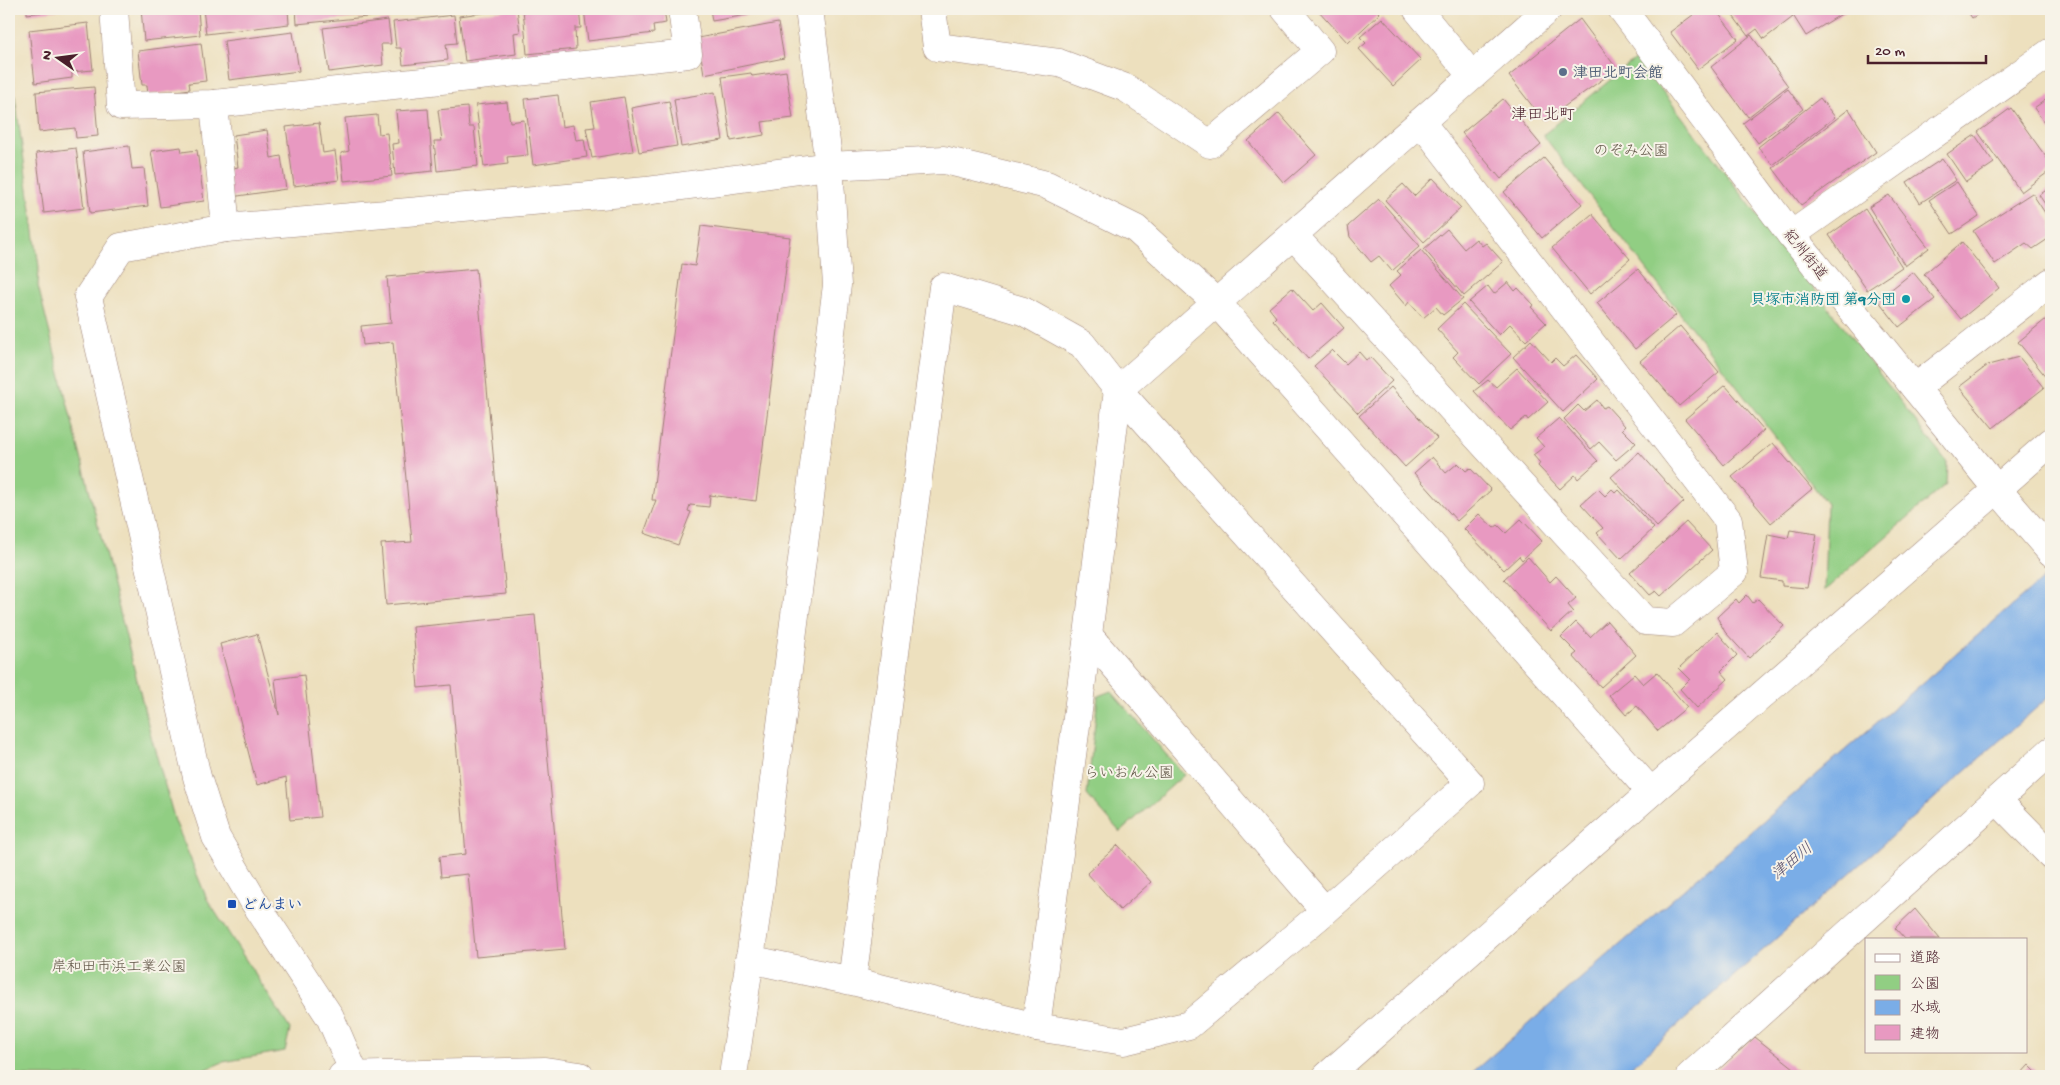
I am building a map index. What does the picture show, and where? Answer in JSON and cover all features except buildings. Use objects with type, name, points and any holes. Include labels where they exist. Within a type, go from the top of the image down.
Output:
[{"type":"street","points":[[114,9],[121,106],[214,104],[688,54],[682,9]]},
{"type":"street","points":[[733,1076],[761,882],[837,285],[830,166],[808,9]]},
{"type":"street","points":[[932,9],[937,47],[1059,63],[1126,88],[1210,144],[1320,51],[1284,9]]},
{"type":"street","points":[[1418,9],[1472,76]]},
{"type":"street","points":[[1036,1027],[1088,635],[1118,390],[1548,9]]},
{"type":"street","name":"紀州街道","points":[[1622,9],[1791,235],[1996,488],[2045,544]]},
{"type":"street","points":[[1791,235],[2051,52]]},
{"type":"street","points":[[214,104],[226,228]]},
{"type":"street","points":[[1293,235],[1645,621],[1673,623],[1734,572],[1728,520],[1421,122]]},
{"type":"street","points":[[580,1076],[545,1071],[348,1076],[330,1016],[253,900],[216,837],[197,777],[88,297],[121,247],[226,228],[646,191],[830,166],[944,160],[1047,185],[1136,229],[1217,303],[1650,792]]},
{"type":"street","points":[[1915,388],[2051,282]]},
{"type":"street","points":[[749,959],[852,981],[1036,1027],[1124,1041],[1190,1025],[1325,911],[1470,783],[1118,390],[1082,344],[1023,311],[944,287],[852,981]]},
{"type":"street","points":[[1327,1076],[1996,488],[2051,442]]},
{"type":"street","points":[[1088,635],[1325,911]]},
{"type":"street","points":[[1690,1076],[2051,751]]},
{"type":"street","points":[[1997,800],[2051,855]]},
{"type":"green space","name":"岸和田市浜工業公園","points":[[9,54],[39,267],[38,286],[151,736],[175,821],[207,899],[290,1029],[285,1051],[223,1062],[190,1076],[9,1076]]},
{"type":"green space","name":"のぞみ公園","points":[[1637,58],[1947,462],[1946,484],[1824,591],[1827,504],[1543,135]]},
{"type":"green space","name":"らいおん公園","points":[[1111,691],[1184,775],[1120,832],[1087,795],[1098,696]]},
{"type":"water","name":"津田川","points":[[2051,572],[2051,695],[1621,1076],[1468,1076]]},
{"type":"place","name":"津田北町会館","points":[[1563,72]]},
{"type":"place","name":"貝塚市消防団 第9分団","points":[[1906,299]]},
{"type":"place","name":"どんまい","points":[[232,904]]},
{"type":"district","name":"津田北町","points":[[1543,113]]}]
